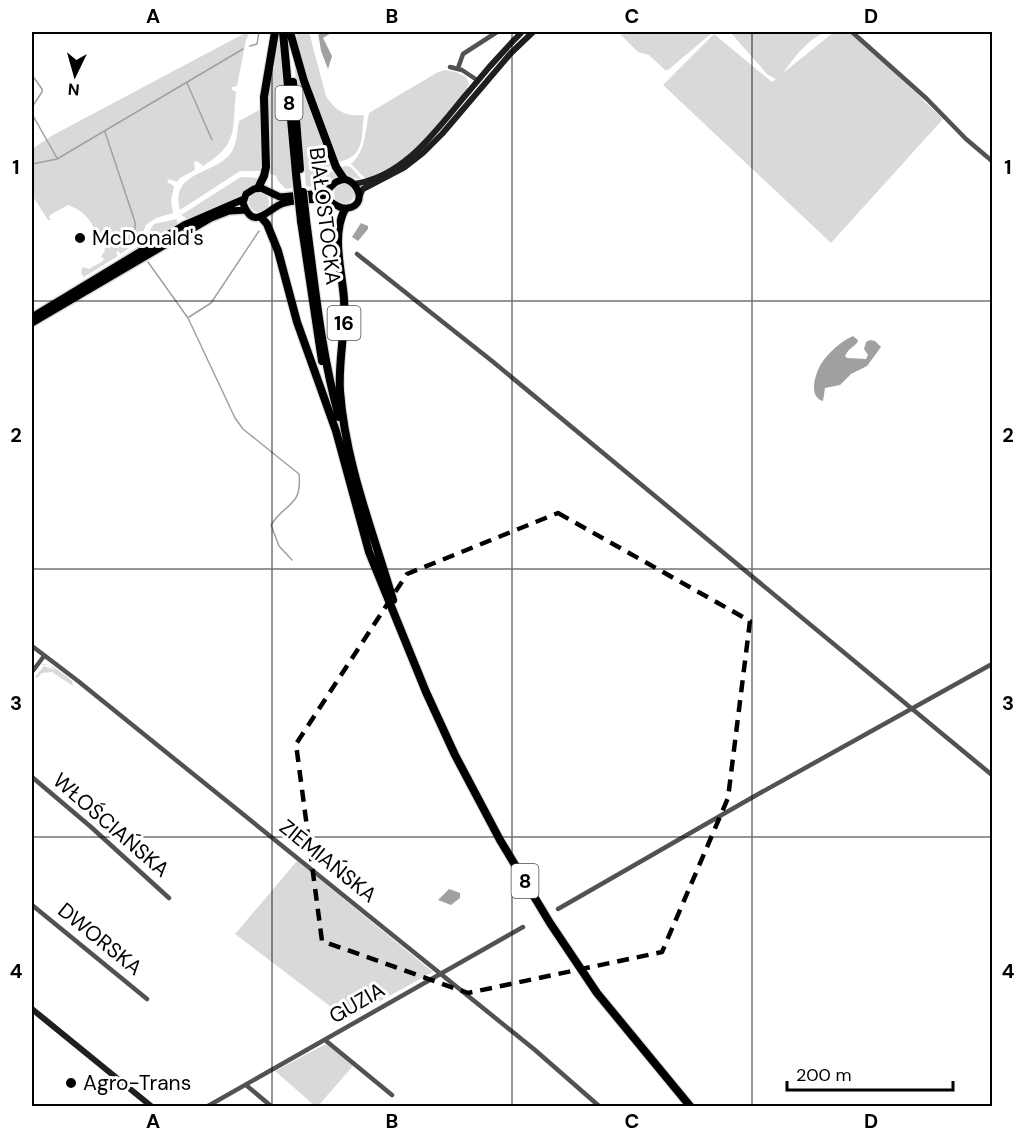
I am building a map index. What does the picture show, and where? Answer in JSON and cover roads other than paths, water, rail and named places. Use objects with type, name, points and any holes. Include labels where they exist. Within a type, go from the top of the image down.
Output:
[{"type":"highway","points":[[258,188],[266,167],[264,97],[275,32]]},
{"type":"highway","name":"BIAŁOSTOCKA","points":[[283,32],[317,338],[336,431]]},
{"type":"highway","points":[[289,32],[336,167],[344,179]]},
{"type":"highway","name":"BIAŁOSTOCKA","points":[[289,32],[298,173]]},
{"type":"highway","name":"16","points":[[345,208],[339,221],[338,233],[344,302],[340,389],[346,438]]},
{"type":"highway","name":"16","points":[[261,217],[267,224],[276,245],[301,336],[336,431]]},
{"type":"highway","name":"BIAŁOSTOCKA","points":[[304,221],[334,397],[346,438]]},
{"type":"highway","name":"8","points":[[336,431],[369,552],[426,692],[455,755],[500,840],[550,923],[597,993],[690,1107]]},
{"type":"highway","name":"8","points":[[346,438],[402,630]]},
{"type":"main road","points":[[32,323],[184,225],[244,199],[250,190],[265,189],[280,197],[321,196],[345,208],[356,204],[363,189],[417,159],[442,134],[522,32]]},
{"type":"main road","points":[[244,199],[246,210],[252,215],[261,217],[282,203],[321,196],[336,182],[344,179],[354,183],[364,182],[390,170],[415,153],[480,83],[533,32]]},
{"type":"main road","points":[[354,183],[360,195]]},
{"type":"main road","points":[[32,317],[211,218],[229,211],[246,210]]},
{"type":"main road","points":[[32,1009],[151,1107]]},
{"type":"street","points":[[458,68],[463,54],[497,32]]},
{"type":"street","points":[[852,32],[927,99],[966,140],[993,161]]},
{"type":"street","points":[[450,67],[458,68],[480,83]]},
{"type":"street","points":[[357,254],[492,361],[993,775]]},
{"type":"street","name":"ZIEMIAŃSKA","points":[[32,646],[535,1050],[599,1107]]},
{"type":"street","points":[[32,672],[44,656]]},
{"type":"street","points":[[558,909],[753,797],[993,664]]},
{"type":"street","name":"WŁOŚCIAŃSKA","points":[[32,777],[169,898]]},
{"type":"street","name":"DWORSKA","points":[[32,905],[147,999]]},
{"type":"street","name":"GUZIA","points":[[208,1107],[523,927]]},
{"type":"street","points":[[325,1040],[392,1095]]},
{"type":"street","points":[[246,1085],[271,1107]]},
{"type":"waterway","points":[[250,46],[257,44],[259,32]]},
{"type":"waterway","points":[[32,164],[57,159],[243,49]]},
{"type":"waterway","points":[[32,75],[42,89],[32,107]]},
{"type":"waterway","points":[[187,83],[212,140]]},
{"type":"waterway","points":[[32,114],[57,158]]},
{"type":"waterway","points":[[105,132],[135,222],[135,240]]},
{"type":"waterway","points":[[189,317],[211,303],[259,231]]},
{"type":"waterway","points":[[148,262],[188,318],[235,418],[243,429],[299,474],[298,493],[295,499],[271,525],[279,546],[292,560]]},
{"type":"place","name":"McDonald's","points":[[80,238]]},
{"type":"place","name":"Agro-Trans","points":[[71,1083]]}]
